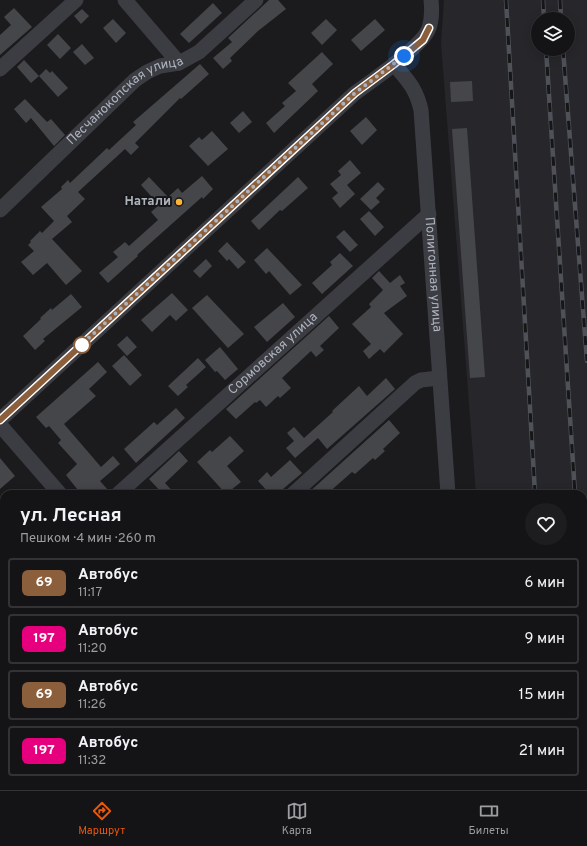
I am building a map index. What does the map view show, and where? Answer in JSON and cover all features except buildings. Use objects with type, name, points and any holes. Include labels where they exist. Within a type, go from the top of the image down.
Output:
[{"type":"street","points":[[0,69],[76,0]]},
{"type":"street","points":[[125,0],[179,63]]},
{"type":"street","name":"Песчанокопская улица","points":[[0,210],[135,80],[160,66],[179,63],[190,58],[199,52],[256,0]]},
{"type":"street","points":[[0,420],[355,93],[423,40],[429,28],[432,11],[431,0]]},
{"type":"street","name":"Полигонная улица","points":[[394,64],[412,86],[417,95],[421,110],[448,490]]},
{"type":"street","name":"Сормовская улица","points":[[122,490],[429,214]]},
{"type":"street","points":[[297,490],[415,383],[421,380],[439,378]]},
{"type":"street","points":[[0,425],[57,490]]},
{"type":"shaded area","points":[[444,0],[587,0],[587,490],[476,490],[441,43]]},
{"type":"railway","points":[[506,0],[535,490]]},
{"type":"railway","points":[[543,0],[544,12]]},
{"type":"railway","points":[[560,0],[561,12]]},
{"type":"railway","points":[[546,56],[575,490]]},
{"type":"railway","points":[[564,56],[587,361]]},
{"type":"bus line","name":"69","points":[[0,420],[355,93],[423,40],[429,28]]},
{"type":"place","name":"Натали","points":[[179,202]]},
{"type":"route","points":[[82,345],[80,346],[355,93],[404,56]]}]
